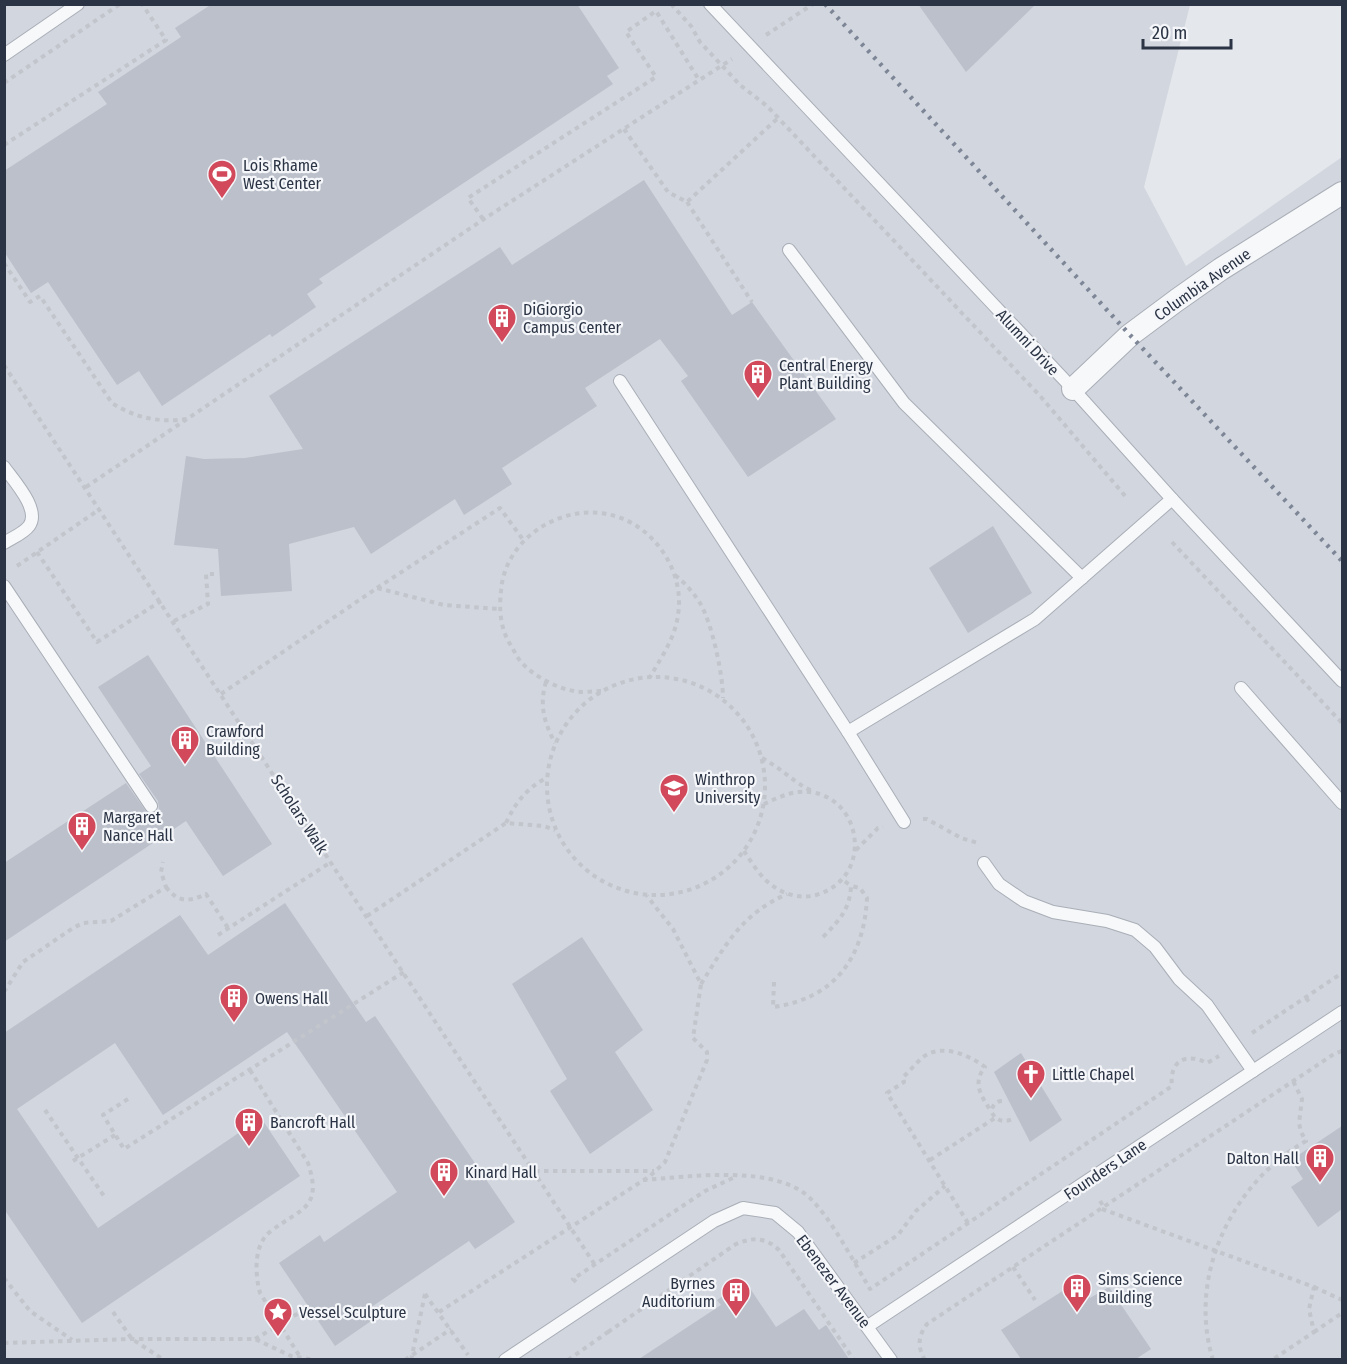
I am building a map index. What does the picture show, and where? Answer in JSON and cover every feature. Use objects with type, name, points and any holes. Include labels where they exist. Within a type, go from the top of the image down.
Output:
[{"type":"street","name":"Columbia Avenue","points":[[1073,389],[1130,335],[1177,300],[1221,269],[1342,193]]},
{"type":"lane","points":[[4,55],[78,4]]},
{"type":"lane","name":"Alumni Drive","points":[[710,4],[1073,389],[1342,681]]},
{"type":"lane","points":[[789,250],[904,403],[1082,578]]},
{"type":"lane","points":[[620,381],[904,822]]},
{"type":"lane","points":[[4,467],[32,508],[32,518],[28,527],[4,543]]},
{"type":"lane","points":[[848,732],[1035,619],[1172,499]]},
{"type":"lane","points":[[4,586],[151,806]]},
{"type":"lane","points":[[1241,688],[1342,803]]},
{"type":"lane","points":[[984,863],[999,884],[1024,901],[1053,912],[1107,921],[1135,930],[1155,947],[1179,979],[1207,1005],[1252,1071]]},
{"type":"lane","name":"Founders Lane","points":[[868,1326],[1342,1012]]},
{"type":"lane","name":"Ebenezer Avenue","points":[[505,1359],[714,1221],[742,1208],[776,1212],[798,1232],[891,1359]]},
{"type":"path","points":[[4,83],[120,4]]},
{"type":"path","points":[[4,145],[166,40],[142,4]]},
{"type":"path","points":[[671,4],[691,26],[700,42],[740,85],[767,106],[1017,372],[1126,496]]},
{"type":"path","points":[[763,37],[813,4]]},
{"type":"path","points":[[483,219],[468,198],[656,77],[626,32],[656,11],[699,80]]},
{"type":"path","points":[[86,487],[483,219],[732,58]]},
{"type":"path","points":[[687,202],[778,118]]},
{"type":"path","points":[[624,129],[668,192],[687,202],[752,302]]},
{"type":"path","points":[[4,263],[30,302],[40,296],[112,403],[124,411],[153,420],[188,419]]},
{"type":"path","name":"Scholars Walk","points":[[4,365],[595,1265]]},
{"type":"path","points":[[1017,372],[1023,368]]},
{"type":"path","points":[[221,694],[500,508],[524,541]]},
{"type":"path","points":[[17,566],[100,509]]},
{"type":"path","points":[[602,691],[574,691],[546,681],[522,663],[506,638],[499,609],[501,580],[513,554],[532,532],[558,518],[586,512],[615,516],[641,529],[662,549],[675,574],[679,595],[678,616],[673,635],[650,677]]},
{"type":"path","points":[[1172,542],[1342,723]]},
{"type":"path","points":[[37,552],[97,642],[161,601]]},
{"type":"path","points":[[174,621],[208,604],[206,574],[214,574]]},
{"type":"path","points":[[675,574],[687,585],[701,605],[710,628],[723,685],[723,699]]},
{"type":"path","points":[[377,588],[444,605],[499,609]]},
{"type":"path","points":[[650,677],[688,682],[706,688],[723,699],[747,725],[762,758],[766,781],[764,804],[757,829],[744,851],[729,868],[711,881],[690,890],[669,895],[646,895],[624,890],[602,881],[583,868],[567,850],[555,830],[549,813],[546,777],[555,743],[567,723],[583,705],[602,691],[625,681],[650,677]]},
{"type":"path","points":[[546,681],[541,697],[547,727],[555,743]]},
{"type":"path","points":[[744,851],[772,886],[788,894],[813,896],[826,891],[842,879],[852,863],[856,850],[854,831],[846,814],[833,801],[795,783],[775,765],[762,758]]},
{"type":"path","points":[[367,916],[506,823],[512,808],[530,786],[546,777]]},
{"type":"path","points":[[764,804],[798,792],[815,793]]},
{"type":"path","points":[[856,850],[878,828],[927,819],[961,838],[981,844]]},
{"type":"path","points":[[506,823],[544,826],[555,830]]},
{"type":"path","points":[[164,862],[161,872],[166,887],[173,896],[184,900],[206,894],[228,928]]},
{"type":"path","points":[[219,935],[331,862]]},
{"type":"path","points":[[774,982],[773,1007],[791,1005],[831,985],[846,968],[858,944],[867,898],[860,888],[851,886],[842,879]]},
{"type":"path","points":[[823,936],[845,913],[851,886]]},
{"type":"path","points":[[4,992],[23,962],[73,928],[83,923],[111,921],[166,887]]},
{"type":"path","points":[[439,1312],[643,1180],[664,1162],[707,1060],[707,1052],[693,1038],[701,984],[724,944],[737,929],[770,902],[788,894]]},
{"type":"path","points":[[646,895],[672,929],[701,984]]},
{"type":"path","points":[[128,1099],[103,1115],[124,1149],[404,972]]},
{"type":"path","points":[[643,1180],[752,1176],[772,1179],[790,1186],[810,1198],[825,1217],[870,1289],[1172,1086],[1171,1075],[1177,1063],[1186,1058],[1198,1059],[1208,1064],[1342,973]]},
{"type":"path","points":[[1306,998],[1310,1003]]},
{"type":"path","points":[[925,1359],[919,1350],[919,1340],[927,1324],[1340,1050]]},
{"type":"path","points":[[968,1223],[887,1093],[904,1082],[903,1077],[929,1054],[954,1052],[971,1057],[985,1067],[981,1073],[978,1091],[995,1118],[1000,1121],[1013,1119]]},
{"type":"path","points":[[250,1070],[308,1163],[314,1179],[308,1206],[269,1232],[262,1242],[258,1258],[257,1283],[260,1293],[301,1358]]},
{"type":"path","points":[[1213,1359],[1206,1317],[1208,1282],[1215,1250],[1233,1211],[1246,1194],[1277,1161],[1306,1141],[1299,1123],[1302,1099],[1293,1081]]},
{"type":"path","points":[[991,1111],[993,1106],[1002,1101]]},
{"type":"path","points":[[45,1110],[106,1199]]},
{"type":"path","points":[[930,1161],[995,1118]]},
{"type":"path","points":[[73,1161],[115,1135]]},
{"type":"path","points":[[1069,1155],[1073,1160]]},
{"type":"path","points":[[534,1171],[655,1171]]},
{"type":"path","points":[[576,1282],[573,1279],[705,1191],[736,1177]]},
{"type":"path","points":[[854,1263],[898,1234],[916,1211],[945,1186]]},
{"type":"path","points":[[1100,1201],[1103,1208],[1314,1287],[1342,1300]]},
{"type":"path","points":[[568,1359],[573,1358],[607,1331],[736,1244],[760,1238],[771,1242],[779,1250],[854,1359]]},
{"type":"path","points":[[1013,1267],[1035,1300]]},
{"type":"path","points":[[4,1278],[30,1311],[73,1340]]},
{"type":"path","points":[[1314,1287],[1310,1309],[1314,1332]]},
{"type":"path","points":[[412,1357],[425,1294],[468,1354]]},
{"type":"path","points":[[255,1339],[309,1307]]},
{"type":"path","points":[[113,1312],[132,1339],[164,1359]]},
{"type":"path","points":[[1272,1359],[1342,1313]]},
{"type":"path","points":[[405,1359],[412,1357],[451,1329]]},
{"type":"path","points":[[4,1343],[132,1339],[255,1339],[291,1356],[315,1359]]},
{"type":"shaded area","name":"Winthrop University","points":[[5,5],[1190,5],[1144,187],[1186,266],[1342,157],[1342,1359],[5,1360]]},
{"type":"building","name":"Lois Rhame West Center","points":[[212,4],[577,4],[619,68],[607,76],[613,84],[319,279],[323,283],[307,294],[316,307],[272,337],[270,334],[162,406],[139,371],[117,385],[48,282],[31,293],[5,253],[4,171],[107,104],[98,92],[181,37],[175,28]]},
{"type":"building","points":[[918,4],[1036,4],[966,72]]},
{"type":"building","name":"DiGiorgio Campus Center","points":[[644,180],[732,315],[752,302],[836,419],[748,477],[681,381],[688,376],[660,339],[585,388],[597,406],[502,468],[512,484],[464,515],[455,499],[371,554],[354,527],[289,544],[292,591],[221,596],[218,549],[174,545],[186,456],[204,459],[245,458],[303,449],[269,396],[500,247],[512,265]]},
{"type":"building","points":[[993,526],[1032,593],[968,633],[929,568]]},
{"type":"building","points":[[148,655],[272,844],[223,876],[186,821],[4,942],[4,863],[126,783],[147,813],[152,814],[159,809],[158,801],[139,774],[151,766],[98,687]]},
{"type":"building","points":[[285,903],[366,1022],[375,1016],[515,1222],[475,1249],[469,1241],[367,1310],[374,1319],[335,1346],[279,1263],[320,1235],[324,1242],[397,1192],[287,1032],[163,1115],[115,1043],[17,1109],[98,1228],[261,1118],[300,1176],[82,1323],[4,1209],[4,1033],[180,915],[208,955]]},
{"type":"building","points":[[582,937],[643,1030],[615,1052],[653,1110],[590,1154],[550,1091],[567,1079],[512,984]]},
{"type":"building","points":[[1021,1053],[1062,1120],[1030,1142],[994,1072]]},
{"type":"building","name":"Dalton Hall","points":[[1342,1126],[1342,1209],[1318,1227],[1291,1187],[1303,1179],[1291,1160]]},
{"type":"building","name":"Sims Science Building","points":[[1080,1280],[1090,1298],[1109,1287],[1151,1349],[1136,1359],[1021,1359],[1001,1330]]},
{"type":"building","name":"Byrnes Auditorium","points":[[745,1281],[776,1327],[804,1309],[819,1330],[826,1325],[849,1359],[639,1359],[721,1305],[717,1300]]},
{"type":"railway","points":[[825,4],[1342,561]]},
{"type":"place","name":"Lois Rhame West Center","points":[[222,200]]},
{"type":"place","name":"DiGiorgio Campus Center","points":[[502,344]]},
{"type":"place","name":"Central Energy Plant Building","points":[[758,400]]},
{"type":"place","name":"Crawford Building","points":[[185,766]]},
{"type":"place","name":"Winthrop University","points":[[674,814]]},
{"type":"place","name":"Margaret Nance Hall","points":[[82,852]]},
{"type":"place","name":"Owens Hall","points":[[234,1024]]},
{"type":"place","name":"Little Chapel","points":[[1031,1100]]},
{"type":"place","name":"Bancroft Hall","points":[[249,1148]]},
{"type":"place","name":"Dalton Hall","points":[[1320,1184]]},
{"type":"place","name":"Kinard Hall","points":[[444,1198]]},
{"type":"place","name":"Sims Science Building","points":[[1077,1314]]},
{"type":"place","name":"Byrnes Auditorium","points":[[736,1318]]},
{"type":"place","name":"Vessel Sculpture","points":[[278,1338]]}]
